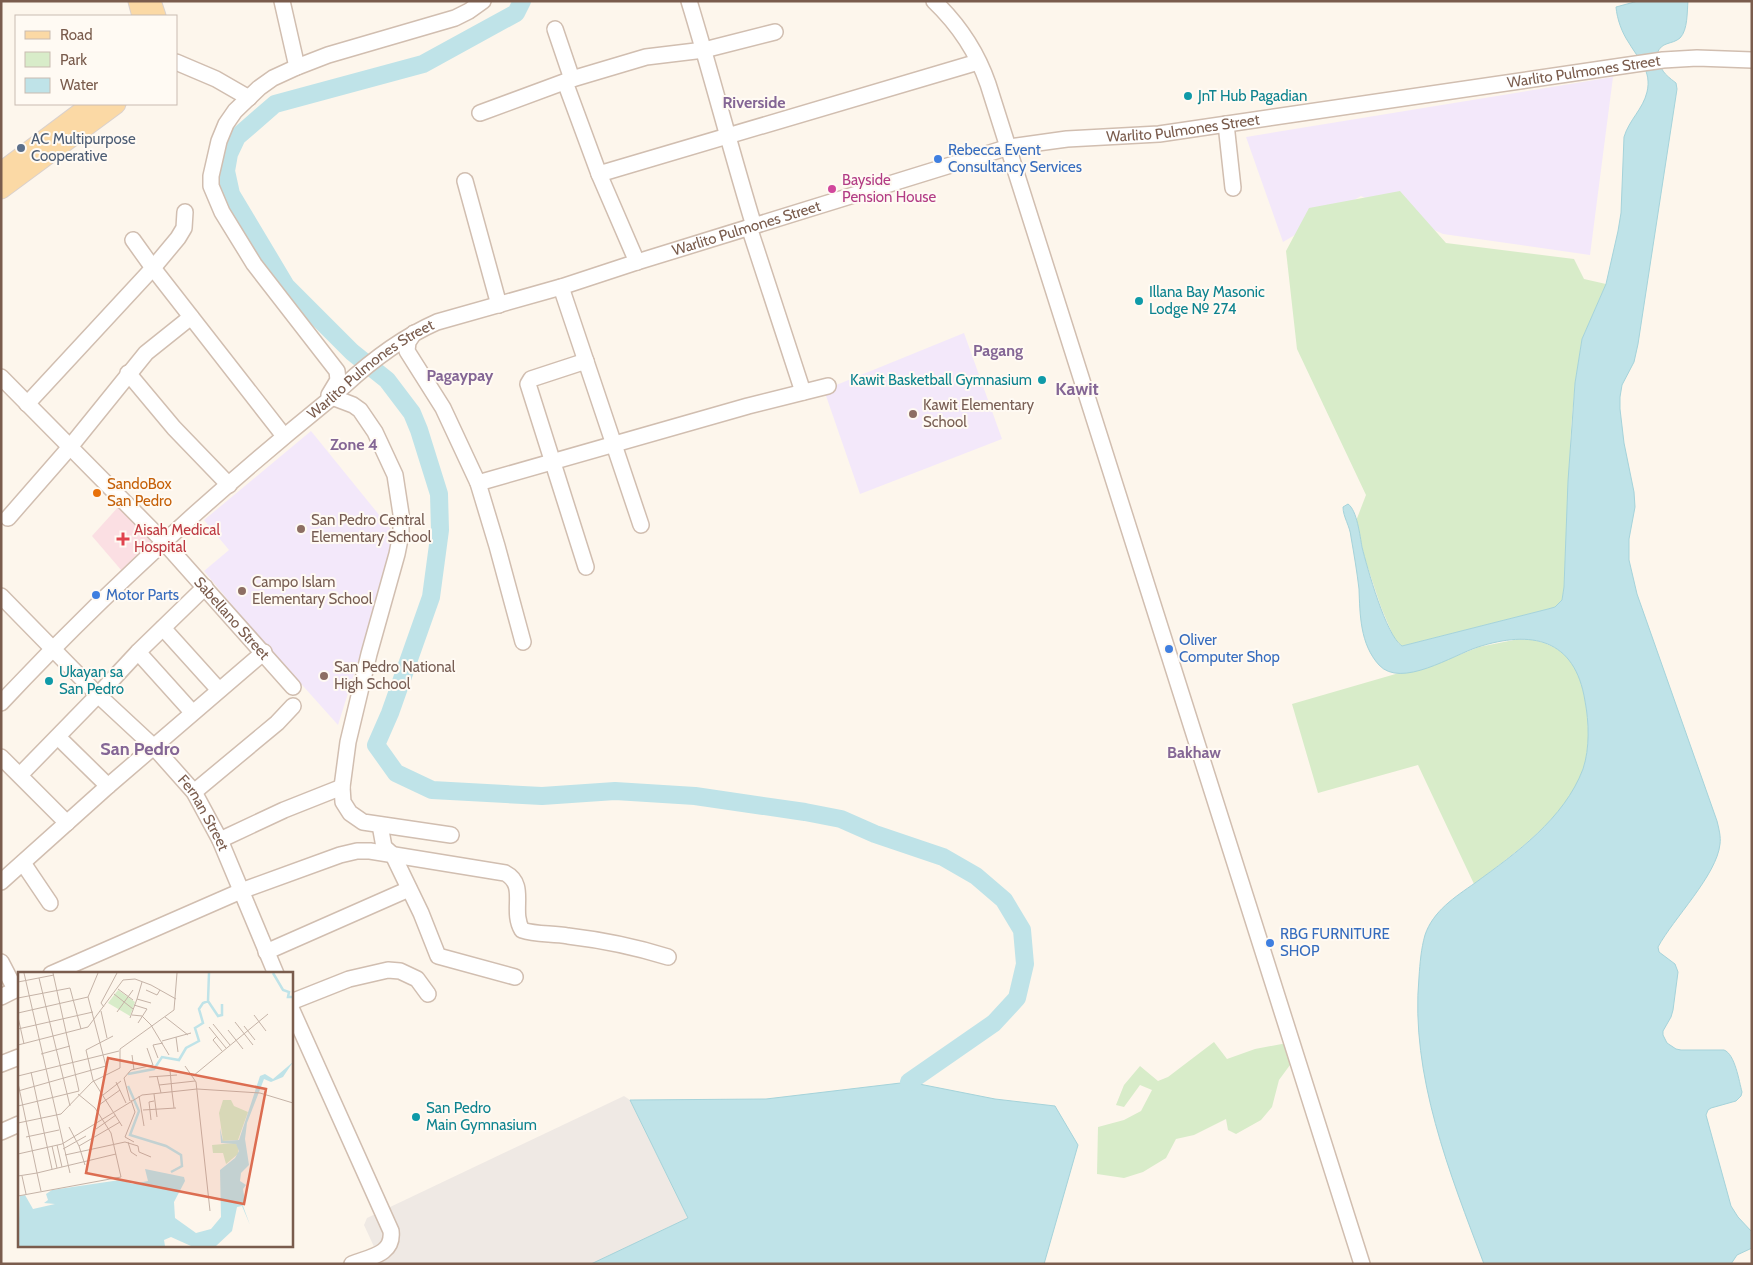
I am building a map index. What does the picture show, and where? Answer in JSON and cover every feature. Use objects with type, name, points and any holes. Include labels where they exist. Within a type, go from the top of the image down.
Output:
[{"type":"main road","points":[[138,1],[142,15]]},
{"type":"main road","points":[[151,1],[156,15]]},
{"type":"main road","points":[[1,189],[91,105]]},
{"type":"main road","points":[[1,172],[114,105]]},
{"type":"street","points":[[282,1],[297,66]]},
{"type":"street","points":[[451,835],[363,822],[350,813],[343,802],[342,787],[348,742],[401,534],[401,514],[395,475],[375,432],[360,410],[353,405],[328,401],[338,380],[336,371],[254,264],[222,212],[211,186],[211,176],[219,141],[226,124],[249,98],[273,78],[297,66],[328,55],[455,18],[483,1]]},
{"type":"street","points":[[689,1],[752,226],[803,392]]},
{"type":"street","points":[[934,1],[947,8],[984,72],[1362,1264]]},
{"type":"street","points":[[556,29],[568,80],[599,174],[637,262]]},
{"type":"street","points":[[480,113],[568,80],[646,57],[704,50],[775,32]]},
{"type":"street","name":"Warlito Pulmones Street","points":[[1,703],[52,648],[164,542],[284,436],[397,343],[437,322],[561,287],[1009,147],[1067,139],[1159,134],[1663,60],[1696,58],[1752,60]]},
{"type":"street","points":[[599,174],[978,62]]},
{"type":"street","points":[[178,63],[216,79],[249,98]]},
{"type":"street","points":[[1226,124],[1233,188]]},
{"type":"street","points":[[465,181],[499,305]]},
{"type":"street","points":[[27,404],[153,268],[178,238],[184,228],[185,212]]},
{"type":"street","points":[[133,240],[284,436]]},
{"type":"street","points":[[561,287],[641,525]]},
{"type":"street","points":[[8,518],[70,447],[146,353],[191,316]]},
{"type":"street","points":[[414,333],[407,346],[408,355],[443,408],[478,483],[523,642]]},
{"type":"street","points":[[586,361],[529,381],[552,462],[586,567]]},
{"type":"street","points":[[128,373],[174,428],[229,485]]},
{"type":"street","name":"Sabellano Street","points":[[1,377],[164,542],[294,687]]},
{"type":"street","points":[[478,483],[828,386]]},
{"type":"street","points":[[20,775],[138,652],[205,587]]},
{"type":"street","name":"Fernan Street","points":[[1,596],[98,695],[154,747],[194,792],[220,840],[275,972]]},
{"type":"street","points":[[163,628],[219,690]]},
{"type":"street","points":[[138,652],[192,712]]},
{"type":"street","points":[[1,882],[192,712],[264,652]]},
{"type":"street","points":[[194,792],[277,723],[293,706]]},
{"type":"street","points":[[58,737],[108,786]]},
{"type":"street","points":[[1,757],[67,824]]},
{"type":"street","points":[[220,840],[284,810],[342,787]]},
{"type":"street","points":[[380,825],[384,847],[393,855],[438,956],[515,977]]},
{"type":"street","points":[[56,972],[242,891],[340,855],[357,851],[370,851],[505,873],[513,877],[517,888],[519,924],[522,930],[603,941],[644,949],[668,957]]},
{"type":"street","points":[[23,863],[50,903]]},
{"type":"street","points":[[266,952],[409,889]]},
{"type":"street","points":[[1,962],[17,989],[1,997]]},
{"type":"street","points":[[292,1002],[349,979],[388,970],[400,971],[417,979],[428,994]]},
{"type":"street","points":[[292,1010],[391,1231],[392,1240],[384,1252],[352,1264]]},
{"type":"street","points":[[1,1064],[18,1057]]},
{"type":"street","points":[[1,1132],[18,1124]]},
{"type":"shaded area","points":[[1613,77],[1590,255],[1443,234],[1361,196],[1283,242],[1246,137]]},
{"type":"shaded area","name":"Kawit Elementary School","points":[[964,333],[1002,439],[860,494],[824,390]]},
{"type":"shaded area","points":[[311,431],[397,537],[338,725],[251,628],[204,571],[229,550],[204,520]]},
{"type":"shaded area","name":"Aisah Medical Hospital","points":[[120,505],[154,541],[122,571],[92,536]]},
{"type":"shaded area","points":[[624,1096],[630,1100],[688,1218],[591,1264],[382,1264],[364,1225],[367,1218]]},
{"type":"green space","points":[[1400,191],[1446,243],[1574,259],[1584,279],[1606,284],[1582,339],[1575,383],[1562,600],[1555,607],[1402,646],[1394,638],[1381,607],[1365,559],[1356,521],[1366,495],[1297,349],[1286,251],[1309,208]]},
{"type":"green space","points":[[1529,639],[1550,645],[1565,655],[1580,679],[1588,728],[1588,747],[1584,766],[1577,784],[1553,817],[1506,860],[1474,884],[1418,765],[1318,793],[1292,704],[1399,673],[1424,669],[1479,647]]},
{"type":"green space","points":[[1214,1042],[1227,1059],[1255,1049],[1287,1043],[1290,1065],[1279,1080],[1272,1107],[1261,1120],[1236,1134],[1228,1130],[1226,1119],[1194,1135],[1176,1139],[1166,1158],[1143,1172],[1124,1178],[1097,1174],[1098,1127],[1124,1120],[1141,1111],[1152,1090],[1140,1085],[1124,1107],[1116,1105],[1124,1085],[1140,1066],[1158,1081],[1168,1077]]},
{"type":"water","points":[[1638,1],[1688,1],[1687,20],[1683,35],[1677,40],[1661,47],[1657,54],[1661,68],[1676,83],[1677,89],[1638,344],[1634,362],[1622,385],[1620,397],[1624,443],[1634,492],[1635,507],[1629,539],[1629,560],[1637,594],[1717,821],[1720,839],[1717,856],[1703,883],[1658,947],[1659,952],[1675,964],[1678,972],[1673,1010],[1663,1035],[1667,1043],[1676,1049],[1724,1050],[1734,1062],[1742,1092],[1741,1096],[1736,1101],[1711,1108],[1706,1115],[1731,1206],[1752,1232],[1752,1248],[1737,1255],[1731,1264],[1484,1264],[1446,1159],[1435,1124],[1427,1087],[1421,1051],[1418,1014],[1420,961],[1425,935],[1439,912],[1452,899],[1491,872],[1537,834],[1564,804],[1575,787],[1583,769],[1587,752],[1588,735],[1585,701],[1580,680],[1572,664],[1561,652],[1548,644],[1533,640],[1516,639],[1478,647],[1413,672],[1400,673],[1389,671],[1379,665],[1368,648],[1362,629],[1355,563],[1343,507],[1348,504],[1354,512],[1364,557],[1378,600],[1390,629],[1402,646],[1555,607],[1562,600],[1575,383],[1582,339],[1606,284],[1618,231],[1621,213],[1624,137],[1645,98],[1648,85],[1644,66],[1626,39],[1617,16],[1616,7]]},
{"type":"water","points":[[909,1082],[995,1099],[1055,1106],[1078,1145],[1044,1264],[591,1264],[688,1218],[630,1100],[766,1099]]},
{"type":"waterway","points":[[522,1],[516,13],[423,64],[275,104],[237,137],[229,154],[226,171],[231,194],[286,286],[352,352],[387,380],[412,413],[439,494],[440,530],[431,597],[390,713],[376,745],[396,773],[432,790],[542,796],[615,791],[695,796],[805,812],[841,819],[875,834],[943,857],[976,876],[1004,900],[1022,930],[1025,964],[1017,998],[994,1023],[909,1082]]},
{"type":"place","name":"JnT Hub Pagadian","points":[[1188,96]]},
{"type":"place","name":"AC Multipurpose Cooperative","points":[[21,148]]},
{"type":"place","name":"Rebecca Event Consultancy Services","points":[[938,159]]},
{"type":"place","name":"Bayside Pension House","points":[[832,189]]},
{"type":"place","name":"Illana Bay Masonic Lodge № 274","points":[[1139,301]]},
{"type":"place","name":"Kawit Basketball Gymnasium","points":[[1042,380]]},
{"type":"place","name":"Kawit Elementary School","points":[[913,414]]},
{"type":"place","name":"SandoBox San Pedro","points":[[97,493]]},
{"type":"place","name":"San Pedro Central Elementary School","points":[[301,529]]},
{"type":"place","name":"Aisah Medical Hospital","points":[[123,539]]},
{"type":"place","name":"Campo Islam Elementary School","points":[[242,591]]},
{"type":"place","name":"Motor Parts","points":[[96,595]]},
{"type":"place","name":"Oliver Computer Shop","points":[[1169,649]]},
{"type":"place","name":"San Pedro National High School","points":[[324,676]]},
{"type":"place","name":"Ukayan sa San Pedro","points":[[49,681]]},
{"type":"place","name":"RBG FURNITURE SHOP","points":[[1270,943]]},
{"type":"place","name":"San Pedro Main Gymnasium","points":[[416,1117]]},
{"type":"district","name":"Riverside","points":[[754,102]]},
{"type":"district","name":"Pagang","points":[[998,350]]},
{"type":"district","name":"Pagaypay","points":[[460,375]]},
{"type":"district","name":"Kawit","points":[[1077,389]]},
{"type":"district","name":"Zone 4","points":[[354,444]]},
{"type":"district","name":"San Pedro","points":[[140,749]]},
{"type":"district","name":"Bakhaw","points":[[1194,752]]}]
